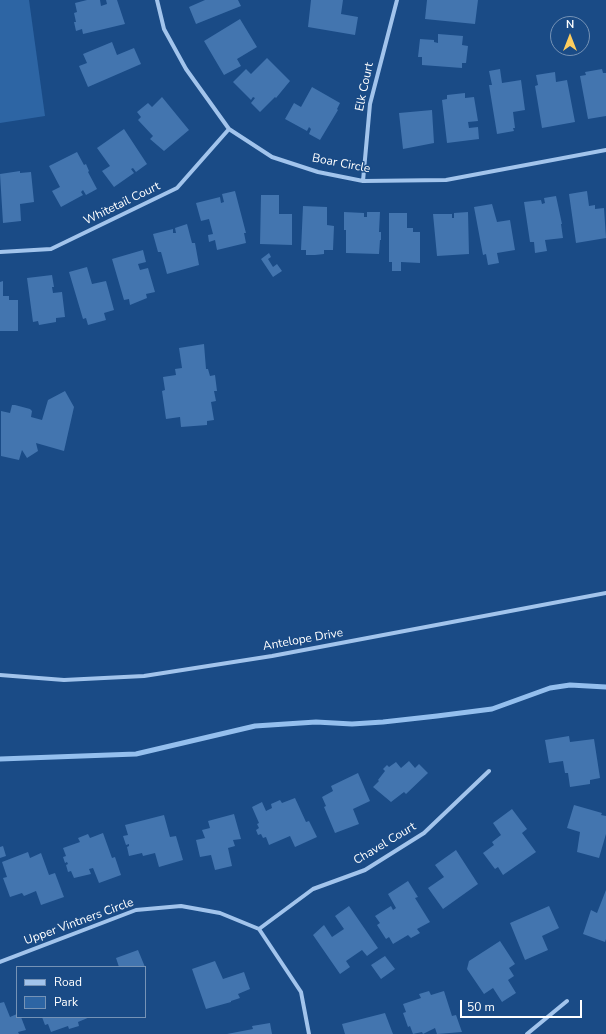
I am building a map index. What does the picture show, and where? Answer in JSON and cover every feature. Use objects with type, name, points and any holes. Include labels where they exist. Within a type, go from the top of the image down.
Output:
[{"type":"street","name":"Boar Circle","points":[[157,0],[164,29],[186,69],[229,129],[272,157],[318,172],[363,181],[446,180],[606,150]]},
{"type":"street","name":"Elk Court","points":[[363,181],[370,104],[397,0]]},
{"type":"street","name":"Whitetail Court","points":[[0,252],[51,249],[177,188],[229,129]]},
{"type":"street","name":"Antelope Drive","points":[[0,675],[64,680],[144,676],[272,656],[606,593]]},
{"type":"street","name":"Chavel Court","points":[[259,929],[313,889],[365,870],[424,833],[489,771]]},
{"type":"street","name":"Upper Vintners Circle","points":[[0,962],[136,910],[181,906],[220,913],[259,929]]},
{"type":"street","points":[[259,929],[301,992],[310,1034]]},
{"type":"street","points":[[527,1034],[567,1001]]},
{"type":"green space","points":[[0,0],[29,0],[45,116],[0,123]]},
{"type":"building","points":[[87,0],[100,0],[101,6],[107,4],[106,0],[117,0],[125,24],[83,34],[82,29],[76,31],[74,13],[77,12],[75,3]]},
{"type":"building","points":[[205,0],[238,0],[241,6],[196,24],[189,7]]},
{"type":"building","points":[[311,0],[343,0],[341,14],[358,17],[355,35],[308,27]]},
{"type":"building","points":[[427,0],[478,0],[475,24],[425,19]]},
{"type":"building","points":[[240,19],[257,47],[237,59],[241,66],[224,75],[204,41]]},
{"type":"building","points":[[438,34],[463,36],[462,45],[468,46],[466,63],[462,63],[462,68],[422,65],[422,57],[418,57],[420,39],[434,40],[434,42],[438,43]]},
{"type":"building","points":[[112,42],[117,55],[134,48],[141,64],[88,87],[79,66],[87,63],[83,54]]},
{"type":"building","points":[[267,58],[290,81],[276,98],[275,97],[260,112],[251,103],[255,98],[253,97],[251,100],[233,82],[246,69],[251,74]]},
{"type":"building","points":[[500,69],[502,83],[521,80],[525,110],[513,112],[514,131],[497,134],[489,85],[492,85],[489,71]]},
{"type":"building","points":[[602,69],[603,73],[606,73],[606,116],[588,119],[580,76],[586,75],[585,72]]},
{"type":"building","points":[[555,72],[556,82],[567,80],[575,122],[542,128],[535,86],[538,85],[536,75]]},
{"type":"building","points":[[312,87],[340,103],[337,109],[338,110],[320,140],[309,134],[311,129],[309,127],[307,131],[285,119],[294,103],[301,107]]},
{"type":"building","points":[[465,93],[465,98],[474,97],[478,121],[468,122],[469,128],[478,127],[479,139],[447,143],[442,100],[447,99],[447,95]]},
{"type":"building","points":[[162,97],[189,130],[164,151],[150,139],[153,136],[138,120],[141,117],[137,112],[148,103],[152,107]]},
{"type":"building","points":[[432,110],[434,143],[403,149],[399,113]]},
{"type":"building","points":[[124,129],[147,164],[136,172],[133,168],[131,169],[134,173],[114,187],[102,171],[110,166],[97,148]]},
{"type":"building","points":[[77,152],[84,165],[86,164],[89,171],[88,172],[97,189],[86,195],[83,190],[81,192],[83,195],[61,207],[52,191],[60,187],[49,166]]},
{"type":"building","points":[[20,171],[20,173],[31,172],[34,202],[20,204],[21,221],[3,223],[0,174]]},
{"type":"building","points":[[235,191],[246,233],[244,233],[246,243],[217,250],[215,240],[209,242],[208,235],[213,234],[209,219],[201,221],[196,203],[220,197],[221,203],[224,202],[222,194]]},
{"type":"building","points":[[587,191],[589,206],[595,205],[595,209],[604,208],[606,238],[576,243],[569,194]]},
{"type":"building","points":[[261,195],[279,195],[279,214],[292,214],[292,245],[260,244]]},
{"type":"building","points":[[556,196],[562,224],[563,238],[545,240],[547,251],[535,253],[534,242],[530,242],[524,202],[541,200],[542,204],[545,203],[544,198]]},
{"type":"building","points":[[492,204],[497,222],[510,220],[515,250],[497,253],[499,263],[488,265],[486,254],[483,255],[474,207]]},
{"type":"building","points":[[303,206],[327,207],[327,225],[334,226],[333,250],[324,250],[324,254],[306,255],[306,250],[301,250]]},
{"type":"building","points":[[344,212],[364,213],[364,217],[367,217],[367,212],[380,212],[379,232],[381,232],[381,240],[379,254],[346,253]]},
{"type":"building","points":[[468,212],[469,254],[437,256],[433,214],[452,214],[452,218],[454,218],[454,213]]},
{"type":"building","points":[[389,213],[407,213],[407,228],[413,228],[413,232],[420,232],[420,263],[401,262],[401,271],[392,271],[392,262],[389,262]]},
{"type":"building","points":[[187,224],[192,243],[195,243],[199,265],[167,274],[161,252],[158,252],[153,234],[173,229],[173,233],[176,233],[175,228]]},
{"type":"building","points":[[143,250],[146,262],[138,264],[140,270],[148,268],[155,292],[146,294],[147,298],[130,305],[129,299],[124,300],[112,259]]},
{"type":"building","points":[[269,253],[271,257],[268,259],[273,267],[277,264],[282,271],[273,277],[261,259]]},
{"type":"building","points":[[87,267],[92,284],[106,281],[114,310],[104,313],[106,320],[88,325],[86,318],[83,319],[69,272]]},
{"type":"building","points":[[52,275],[54,287],[52,287],[53,293],[62,292],[65,317],[56,318],[56,322],[39,325],[38,321],[33,322],[27,278]]},
{"type":"building","points":[[3,281],[3,296],[9,296],[9,300],[18,300],[18,331],[0,331],[0,282]]},
{"type":"building","points":[[204,344],[206,369],[208,369],[210,376],[215,375],[217,391],[214,391],[216,401],[211,402],[214,420],[207,421],[207,425],[181,427],[180,417],[166,419],[162,391],[165,390],[163,377],[176,375],[175,369],[182,368],[179,348]]},
{"type":"building","points":[[65,391],[74,407],[64,451],[36,443],[38,451],[27,458],[22,450],[19,460],[1,456],[1,411],[10,413],[12,405],[15,405],[30,409],[32,411],[31,417],[42,420],[48,400]]},
{"type":"building","points":[[569,736],[570,742],[594,739],[600,778],[590,780],[590,784],[570,787],[568,773],[565,773],[563,761],[549,763],[545,740]]},
{"type":"building","points":[[409,761],[415,768],[419,764],[428,773],[406,794],[404,792],[391,802],[373,787],[379,781],[378,780],[385,771],[383,769],[387,765],[389,767],[396,762],[401,768]]},
{"type":"building","points":[[358,773],[370,801],[353,809],[359,824],[335,833],[324,807],[326,806],[322,797],[333,791],[331,786]]},
{"type":"building","points":[[295,798],[306,822],[309,821],[317,837],[295,847],[290,836],[269,845],[266,837],[263,838],[261,834],[258,835],[256,830],[259,828],[257,824],[259,823],[252,807],[262,802],[266,811],[272,808],[271,804],[280,800],[282,803]]},
{"type":"building","points":[[574,805],[602,813],[601,815],[606,816],[606,834],[599,858],[577,852],[580,832],[567,828]]},
{"type":"building","points":[[512,809],[527,829],[522,833],[536,852],[503,875],[498,867],[495,869],[483,853],[494,845],[492,842],[501,835],[493,823]]},
{"type":"building","points":[[234,814],[241,839],[233,840],[235,846],[228,848],[232,866],[215,870],[211,855],[200,857],[196,840],[205,838],[202,830],[210,828],[208,821]]},
{"type":"building","points":[[164,815],[170,837],[176,836],[183,860],[159,867],[155,853],[143,856],[142,853],[129,856],[127,847],[129,844],[126,845],[123,836],[128,835],[125,825]]},
{"type":"building","points":[[103,833],[112,858],[115,857],[121,875],[99,883],[93,868],[89,869],[91,874],[74,878],[71,871],[68,872],[66,865],[68,864],[67,862],[65,863],[63,857],[66,856],[63,848],[80,842],[78,838],[88,834],[90,838]]},
{"type":"building","points":[[3,846],[6,856],[0,858],[0,847]]},
{"type":"building","points":[[456,850],[478,884],[443,909],[428,888],[444,877],[435,865]]},
{"type":"building","points":[[28,852],[30,858],[41,853],[49,875],[55,873],[64,897],[41,905],[36,891],[24,896],[22,893],[10,897],[3,878],[7,877],[2,862]]},
{"type":"building","points":[[408,881],[418,897],[415,898],[430,922],[417,929],[420,933],[411,938],[408,935],[393,944],[389,937],[386,939],[377,925],[380,923],[375,916],[391,906],[393,910],[396,908],[388,894]]},
{"type":"building","points":[[606,890],[605,942],[583,934],[591,910],[597,913]]},
{"type":"building","points":[[349,906],[378,948],[367,956],[362,950],[346,961],[350,967],[340,974],[313,935],[324,925],[332,937],[344,929],[335,916]]},
{"type":"building","points":[[549,906],[559,928],[542,936],[548,950],[525,960],[510,923]]},
{"type":"building","points":[[500,941],[515,964],[509,968],[514,976],[508,980],[516,993],[502,1002],[493,988],[484,994],[467,969],[469,961]]},
{"type":"building","points":[[138,950],[145,966],[119,966],[116,958]]},
{"type":"building","points":[[385,956],[395,969],[381,979],[371,965]]},
{"type":"building","points":[[215,961],[223,979],[244,972],[250,989],[238,994],[240,998],[206,1009],[192,969]]},
{"type":"building","points":[[429,991],[431,995],[444,991],[452,1016],[456,1015],[462,1032],[437,1034],[435,1028],[423,1034],[422,1032],[413,1034],[410,1026],[408,1027],[403,1013],[406,1012],[403,1004],[421,998],[419,994]]},
{"type":"building","points":[[4,1002],[10,1017],[16,1014],[16,1018],[21,1018],[26,1030],[18,1032],[19,1034],[0,1034],[0,1003]]},
{"type":"building","points":[[385,1013],[393,1034],[345,1034],[342,1024]]},
{"type":"building","points":[[42,1018],[88,1018],[78,1022],[79,1026],[69,1029],[68,1026],[51,1032],[48,1024],[45,1025]]},
{"type":"building","points":[[270,1023],[272,1034],[227,1034],[253,1029],[252,1026]]},
{"type":"waterway","points":[[0,759],[136,754],[255,726],[316,722],[352,724],[383,722],[492,709],[550,688],[570,685],[606,687]]}]
